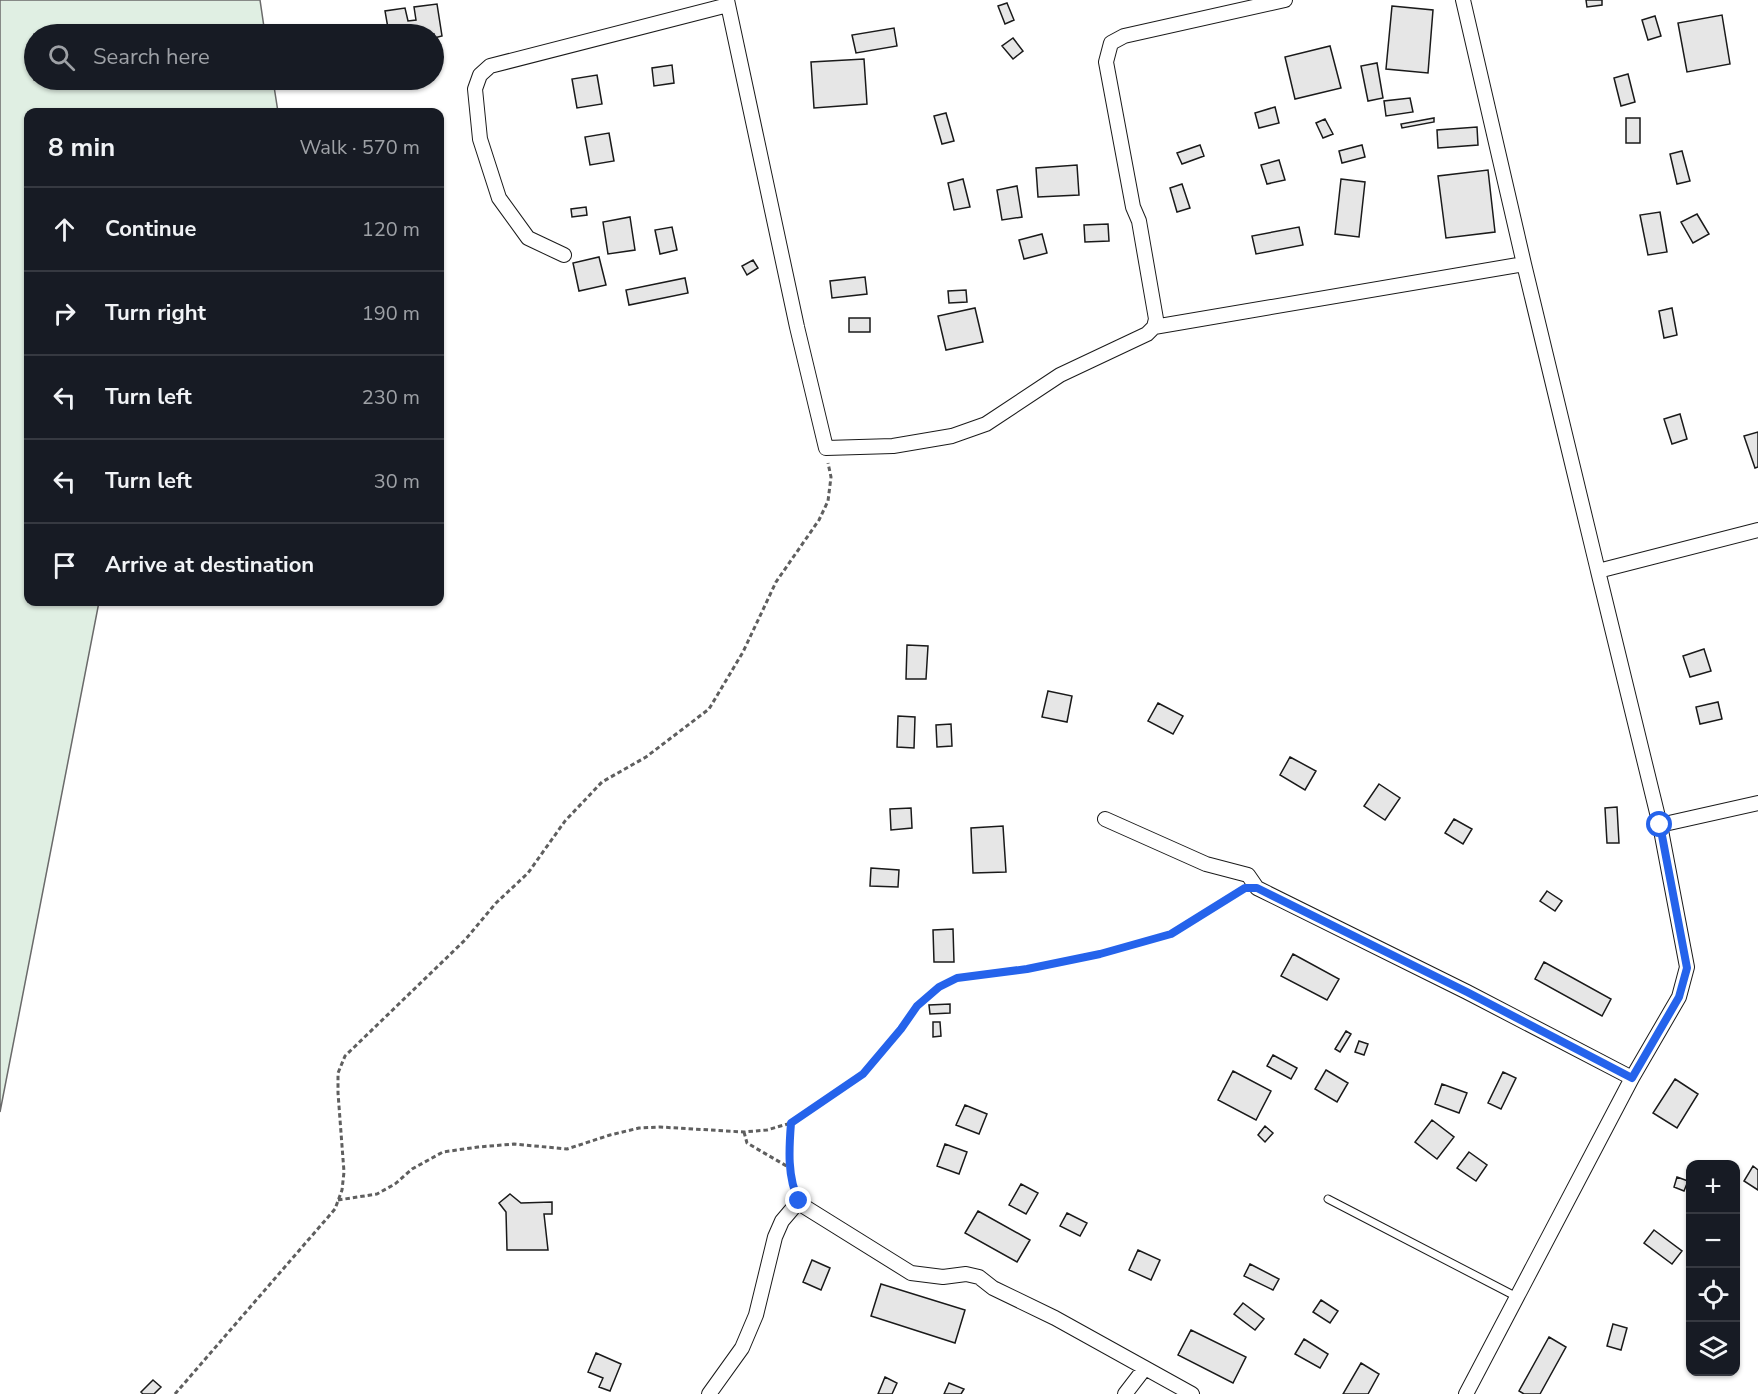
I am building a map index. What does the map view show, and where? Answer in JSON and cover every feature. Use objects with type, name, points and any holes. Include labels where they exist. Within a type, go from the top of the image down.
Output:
[{"type":"street","points":[[564,255],[528,238],[499,198],[480,139],[475,89],[480,75],[490,66],[727,3],[797,327],[826,448],[893,446],[952,436],[986,424],[1060,375],[1147,334],[1154,327],[1156,319],[1139,221],[1133,207],[1106,62],[1111,43],[1124,36],[1285,0]]},
{"type":"street","points":[[1463,0],[1524,264],[1660,825],[1687,968],[1679,997],[1632,1078],[1466,1394]]},
{"type":"street","points":[[1154,327],[1524,264]]},
{"type":"street","points":[[1598,571],[1758,530]]},
{"type":"street","points":[[1660,825],[1758,803]]},
{"type":"street","points":[[1105,819],[1206,864],[1248,876],[1257,888],[1467,992],[1632,1078]]},
{"type":"street","points":[[710,1394],[742,1348],[756,1315],[782,1221],[799,1201],[805,1207],[911,1273],[943,1277],[966,1274],[978,1277],[1192,1394]]},
{"type":"street","points":[[1125,1394],[1144,1368]]},
{"type":"lane","points":[[1328,1198],[1517,1297]]},
{"type":"path","points":[[175,1394],[335,1209],[342,1190],[344,1172],[338,1073],[345,1056],[465,940],[496,903],[528,873],[565,821],[602,782],[646,757],[709,709],[743,652],[776,582],[819,520],[828,501],[831,477],[826,448]]},
{"type":"path","points":[[338,1200],[377,1194],[395,1184],[412,1169],[443,1152],[514,1144],[567,1149],[639,1128],[744,1132],[767,1130],[791,1123],[863,1074],[917,1006],[939,987],[957,978],[1027,969],[1171,934],[1245,888],[1257,888]]},
{"type":"path","points":[[791,1123],[789,1158],[795,1194],[799,1201]]},
{"type":"path","points":[[744,1132],[747,1143],[791,1168]]},
{"type":"green space","points":[[0,0],[260,0],[264,24],[24,24],[24,90],[275,90],[277,108],[24,108],[24,606],[98,606],[0,1112]]},
{"type":"building","points":[[1586,0],[1602,0],[1602,5],[1587,7]]},
{"type":"building","points":[[1007,3],[1014,20],[1005,24],[998,6]]},
{"type":"building","points":[[437,4],[440,24],[387,24],[385,11],[405,8],[408,21],[416,20],[414,7]]},
{"type":"building","points":[[1392,6],[1433,10],[1428,73],[1386,69]]},
{"type":"building","points":[[1722,15],[1730,64],[1687,72],[1678,23]]},
{"type":"building","points":[[1655,16],[1661,36],[1648,40],[1642,20]]},
{"type":"building","points":[[894,28],[897,46],[856,53],[852,35]]},
{"type":"building","points":[[1013,38],[1023,51],[1013,59],[1002,46]]},
{"type":"building","points":[[1330,46],[1341,88],[1295,99],[1285,57]]},
{"type":"building","points":[[864,59],[867,104],[814,108],[811,62]]},
{"type":"building","points":[[1377,63],[1383,98],[1368,101],[1361,66]]},
{"type":"building","points":[[672,65],[674,83],[654,86],[652,68]]},
{"type":"building","points":[[1628,74],[1635,102],[1621,106],[1614,78]]},
{"type":"building","points":[[597,75],[602,104],[577,108],[572,79]]},
{"type":"building","points":[[1410,98],[1413,112],[1386,116],[1384,101]]},
{"type":"building","points":[[1275,107],[1279,123],[1259,128],[1255,113]]},
{"type":"building","points":[[946,113],[954,141],[942,144],[934,116]]},
{"type":"building","points":[[1434,118],[1434,122],[1402,128],[1401,124]]},
{"type":"building","points":[[1626,118],[1640,118],[1640,143],[1626,143]]},
{"type":"building","points":[[1325,119],[1333,134],[1323,138],[1316,123]]},
{"type":"building","points":[[1477,127],[1478,145],[1438,148],[1437,130]]},
{"type":"building","points":[[609,133],[614,161],[590,165],[585,137]]},
{"type":"building","points":[[1200,145],[1204,156],[1182,164],[1177,153]]},
{"type":"building","points":[[1362,145],[1365,157],[1342,163],[1339,151]]},
{"type":"building","points":[[1682,151],[1690,181],[1677,184],[1670,154]]},
{"type":"building","points":[[1279,160],[1285,180],[1267,184],[1261,165]]},
{"type":"building","points":[[1077,165],[1079,195],[1038,197],[1036,168]]},
{"type":"building","points":[[1488,170],[1495,232],[1446,238],[1438,176]]},
{"type":"building","points":[[963,179],[970,207],[954,210],[948,183]]},
{"type":"building","points":[[1341,179],[1365,182],[1359,237],[1335,234]]},
{"type":"building","points":[[1182,184],[1190,208],[1177,212],[1170,188]]},
{"type":"building","points":[[1017,186],[1022,217],[1002,220],[997,190]]},
{"type":"building","points":[[586,207],[587,215],[572,217],[571,209]]},
{"type":"building","points":[[1660,212],[1667,252],[1648,255],[1640,215]]},
{"type":"building","points":[[1697,214],[1709,234],[1693,243],[1681,222]]},
{"type":"building","points":[[630,217],[635,250],[608,254],[603,222]]},
{"type":"building","points":[[1108,224],[1109,241],[1085,242],[1084,225]]},
{"type":"building","points":[[672,227],[677,250],[660,254],[655,230]]},
{"type":"building","points":[[1299,227],[1303,245],[1256,254],[1252,236]]},
{"type":"building","points":[[1042,234],[1047,253],[1024,259],[1019,240]]},
{"type":"building","points":[[599,257],[606,285],[579,291],[573,263]]},
{"type":"building","points":[[753,260],[758,268],[747,275],[742,266]]},
{"type":"building","points":[[865,277],[867,294],[832,298],[830,281]]},
{"type":"building","points":[[685,278],[688,293],[629,305],[626,290]]},
{"type":"building","points":[[966,290],[967,302],[949,303],[948,291]]},
{"type":"building","points":[[975,308],[983,342],[946,350],[938,316]]},
{"type":"building","points":[[1672,308],[1677,335],[1664,338],[1659,311]]},
{"type":"building","points":[[849,318],[870,318],[870,332],[849,332]]},
{"type":"building","points":[[1680,414],[1687,439],[1672,444],[1664,419]]},
{"type":"building","points":[[1758,432],[1758,467],[1755,468],[1744,436]]},
{"type":"building","points":[[907,645],[928,646],[926,679],[906,679]]},
{"type":"building","points":[[1704,649],[1711,671],[1690,677],[1683,656]]},
{"type":"building","points":[[1048,691],[1072,696],[1067,722],[1042,717]]},
{"type":"building","points":[[1718,702],[1722,719],[1700,724],[1696,707]]},
{"type":"building","points":[[1158,703],[1183,716],[1173,734],[1148,721]]},
{"type":"building","points":[[898,716],[915,717],[914,748],[897,747]]},
{"type":"building","points":[[951,724],[952,746],[937,747],[936,725]]},
{"type":"building","points":[[1290,757],[1316,771],[1305,790],[1280,775]]},
{"type":"building","points":[[1379,784],[1400,798],[1385,820],[1364,806]]},
{"type":"building","points":[[1617,807],[1619,843],[1607,843],[1605,808]]},
{"type":"building","points":[[911,808],[912,828],[891,830],[890,809]]},
{"type":"building","points":[[1454,819],[1472,829],[1463,844],[1445,833]]},
{"type":"building","points":[[1003,826],[1006,872],[973,873],[971,828]]},
{"type":"building","points":[[871,868],[899,870],[898,887],[870,886]]},
{"type":"building","points":[[1547,891],[1562,901],[1555,911],[1540,901]]},
{"type":"building","points":[[953,929],[954,962],[934,962],[933,930]]},
{"type":"building","points":[[1293,954],[1339,979],[1327,1000],[1281,976]]},
{"type":"building","points":[[1544,962],[1611,999],[1602,1016],[1535,979]]},
{"type":"building","points":[[950,1004],[950,1013],[930,1014],[929,1005]]},
{"type":"building","points":[[933,1022],[940,1022],[941,1036],[933,1037]]},
{"type":"building","points":[[1346,1031],[1351,1034],[1340,1052],[1335,1049]]},
{"type":"building","points":[[1359,1041],[1368,1044],[1364,1055],[1355,1052]]},
{"type":"building","points":[[1273,1055],[1297,1068],[1291,1079],[1267,1066]]},
{"type":"building","points":[[1326,1070],[1348,1083],[1337,1102],[1315,1089]]},
{"type":"building","points":[[1233,1071],[1271,1091],[1256,1120],[1218,1100]]},
{"type":"building","points":[[1503,1072],[1516,1078],[1501,1109],[1488,1103]]},
{"type":"building","points":[[1675,1079],[1698,1094],[1677,1128],[1653,1113]]},
{"type":"building","points":[[1442,1084],[1467,1093],[1459,1113],[1435,1104]]},
{"type":"building","points":[[965,1105],[987,1114],[979,1134],[956,1125]]},
{"type":"building","points":[[1432,1120],[1454,1137],[1437,1159],[1415,1142]]},
{"type":"building","points":[[1265,1126],[1273,1133],[1265,1142],[1258,1135]]},
{"type":"building","points":[[945,1144],[967,1152],[959,1174],[937,1166]]},
{"type":"building","points":[[1469,1152],[1487,1165],[1476,1181],[1457,1168]]},
{"type":"building","points":[[1753,1166],[1758,1170],[1758,1190],[1744,1181]]},
{"type":"building","points":[[1677,1177],[1686,1180],[1684,1191],[1674,1187]]},
{"type":"building","points":[[1021,1184],[1038,1193],[1026,1214],[1009,1205]]},
{"type":"building","points":[[510,1194],[521,1203],[552,1202],[552,1214],[544,1214],[548,1250],[507,1250],[506,1212],[499,1203]]},
{"type":"building","points":[[978,1211],[1030,1240],[1017,1262],[965,1233]]},
{"type":"building","points":[[1067,1213],[1087,1223],[1080,1236],[1060,1226]]},
{"type":"building","points":[[1654,1230],[1682,1251],[1672,1264],[1644,1243]]},
{"type":"building","points":[[1138,1250],[1160,1260],[1151,1280],[1129,1270]]},
{"type":"building","points":[[812,1260],[830,1268],[821,1290],[803,1282]]},
{"type":"building","points":[[1250,1264],[1279,1279],[1273,1290],[1244,1276]]},
{"type":"building","points":[[881,1284],[965,1310],[955,1343],[871,1316]]},
{"type":"building","points":[[1321,1300],[1338,1311],[1330,1323],[1313,1312]]},
{"type":"building","points":[[1243,1303],[1264,1319],[1255,1330],[1234,1314]]},
{"type":"building","points":[[1613,1324],[1627,1328],[1621,1350],[1607,1346]]},
{"type":"building","points":[[1191,1330],[1246,1357],[1233,1383],[1178,1355]]},
{"type":"building","points":[[1549,1337],[1566,1347],[1540,1394],[1524,1394],[1519,1391]]},
{"type":"building","points":[[1304,1339],[1328,1354],[1320,1368],[1295,1354]]},
{"type":"building","points":[[596,1353],[621,1364],[610,1391],[599,1387],[603,1378],[588,1372]]},
{"type":"building","points":[[1361,1363],[1379,1374],[1368,1394],[1343,1394]]},
{"type":"building","points":[[885,1377],[897,1383],[892,1394],[878,1394]]},
{"type":"building","points":[[153,1380],[161,1387],[154,1394],[143,1394],[141,1392]]},
{"type":"building","points":[[949,1383],[964,1389],[961,1394],[944,1394]]},
{"type":"route","points":[[799,1201],[795,1194],[789,1158],[791,1123],[863,1074],[917,1006],[939,987],[957,978],[1027,969],[1100,954],[1171,934],[1245,888],[1257,888],[1467,992],[1632,1078],[1679,997],[1687,968],[1660,825]]}]
